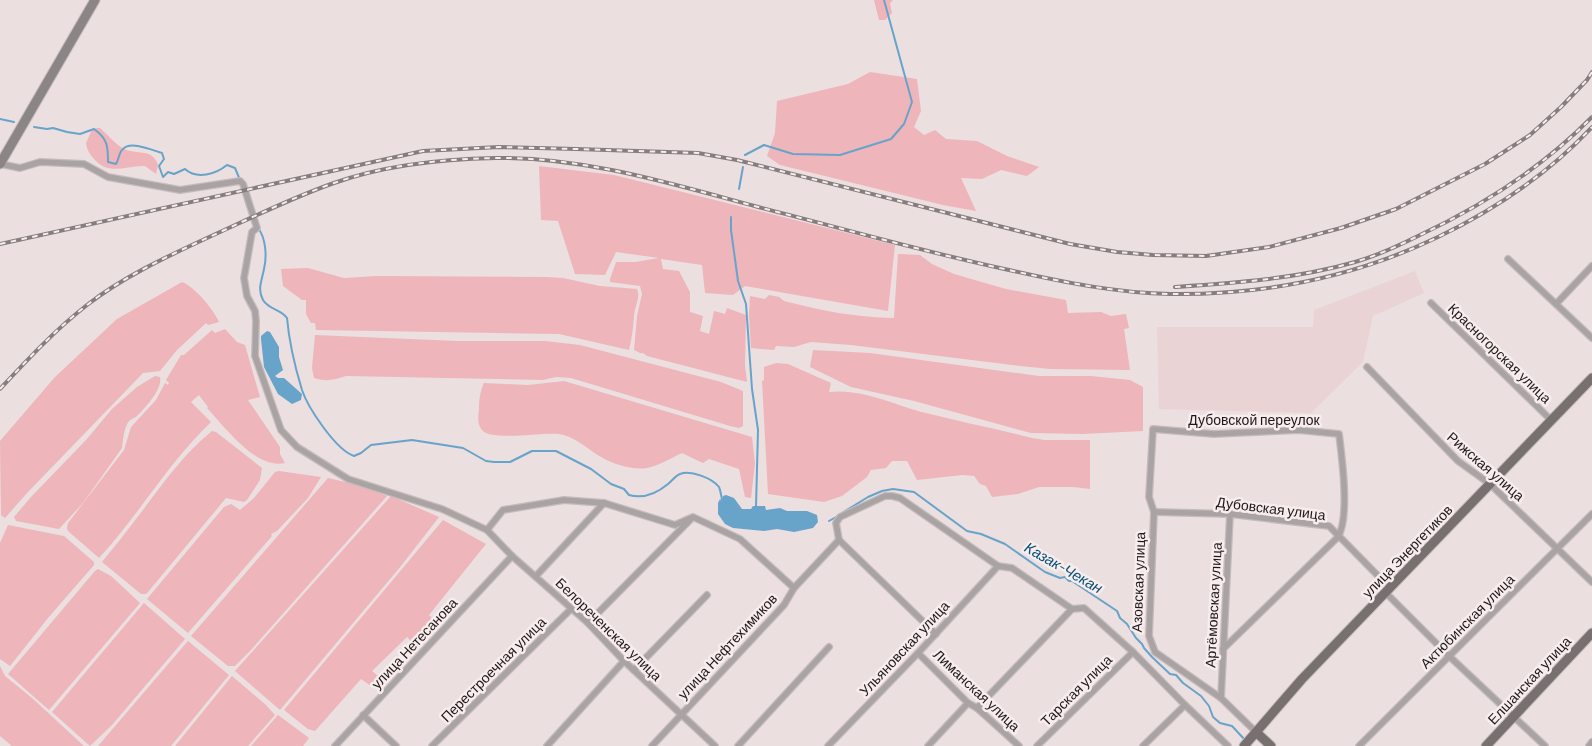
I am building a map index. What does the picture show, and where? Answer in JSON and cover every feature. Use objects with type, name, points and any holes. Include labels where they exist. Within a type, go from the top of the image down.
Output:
[{"type":"main road","points":[[0,164],[95,0]]},
{"type":"main road","name":"улица Энергетиков","points":[[1244,746],[1302,679],[1592,378]]},
{"type":"main road","name":"Елшанская улица","points":[[1486,746],[1592,633]]},
{"type":"main road","name":"Азовская улица","points":[[1255,735],[1271,746]]},
{"type":"street","points":[[0,164],[20,168],[40,162],[84,164],[108,177],[180,190],[240,180],[257,228],[252,232],[244,278],[247,296],[255,310],[255,356],[281,430],[297,447],[348,479],[442,509],[487,530],[503,510],[564,500],[604,503],[675,525],[693,517],[740,539],[794,588]]},
{"type":"street","points":[[1508,259],[1592,338]]},
{"type":"street","points":[[1556,304],[1592,266]]},
{"type":"street","name":"Красногорская улица","points":[[1431,303],[1552,421]]},
{"type":"street","name":"Рижская улица","points":[[1367,367],[1458,461],[1490,484],[1592,582]]},
{"type":"street","name":"Азовская улица","points":[[1153,429],[1149,497],[1154,512],[1148,636],[1155,652],[1221,698],[1255,735]]},
{"type":"street","name":"Дубовской переулок","points":[[1153,429],[1214,434],[1299,430],[1340,434],[1344,497],[1342,529],[1338,537]]},
{"type":"street","points":[[839,540],[836,523],[840,517],[885,496],[900,498],[998,566],[1012,568],[1072,609],[1084,608],[1133,652],[1228,746]]},
{"type":"street","points":[[536,576],[604,503]]},
{"type":"street","name":"Дубовская улица","points":[[1154,512],[1230,514],[1329,526],[1449,656],[1545,746]]},
{"type":"street","name":"Артёмовская улица","points":[[1221,698],[1230,514]]},
{"type":"street","name":"Актюбинская улица","points":[[1359,746],[1592,514]]},
{"type":"street","points":[[588,624],[693,517]]},
{"type":"street","name":"Белореченская улица","points":[[487,530],[512,556],[588,624],[680,715],[715,746]]},
{"type":"street","points":[[1224,649],[1338,537]]},
{"type":"street","name":"улица Нефтехимиков","points":[[652,746],[784,605],[794,588],[839,540]]},
{"type":"street","name":"Лиманская улица","points":[[839,540],[936,634]]},
{"type":"street","name":"улица Нетесанова","points":[[334,746],[512,556]]},
{"type":"street","name":"Ульяновская улица","points":[[828,746],[936,634],[998,566]]},
{"type":"street","points":[[634,670],[708,595]]},
{"type":"street","name":"Перестроечная улица","points":[[432,746],[571,609]]},
{"type":"street","points":[[977,708],[1072,609]]},
{"type":"street","points":[[738,746],[829,647]]},
{"type":"street","name":"Тарская улица","points":[[1037,746],[1133,652]]},
{"type":"street","name":"Лиманская улица","points":[[918,653],[968,703],[977,708],[1019,746]]},
{"type":"street","points":[[547,746],[624,661]]},
{"type":"street","points":[[928,746],[968,703]]},
{"type":"street","points":[[1143,746],[1185,705]]},
{"type":"street","points":[[363,716],[396,746]]},
{"type":"street","points":[[1589,746],[1592,742]]},
{"type":"shaded area","points":[[874,0],[893,0],[890,3],[892,13],[885,20],[879,20]]},
{"type":"shaded area","points":[[870,72],[917,79],[921,111],[914,127],[924,135],[935,130],[946,139],[977,141],[1007,156],[1039,167],[1027,176],[1001,170],[982,179],[961,178],[976,211],[943,205],[780,165],[767,156],[775,133],[777,101],[848,84]]},
{"type":"shaded area","points":[[96,128],[100,128],[124,149],[152,156],[158,165],[156,174],[145,166],[112,169],[100,165],[90,154],[86,143],[91,132]]},
{"type":"shaded area","points":[[539,166],[614,175],[895,245],[888,311],[745,286],[733,295],[705,293],[702,265],[661,259],[663,269],[679,271],[690,292],[690,312],[703,316],[700,331],[709,334],[714,311],[725,314],[727,308],[746,315],[745,365],[747,382],[647,356],[634,350],[637,316],[642,294],[640,286],[610,282],[610,279],[616,262],[635,262],[659,258],[616,252],[605,275],[575,274],[558,221],[541,220]]},
{"type":"shaded area","points":[[898,254],[920,255],[932,264],[954,274],[1006,289],[1066,300],[1068,313],[1101,312],[1111,316],[1126,314],[1129,328],[1124,329],[1130,370],[1050,369],[851,345],[811,342],[794,347],[776,346],[774,350],[751,348],[750,296],[765,299],[769,295],[779,297],[784,301],[825,311],[894,318]]},
{"type":"shaded area","points":[[308,268],[344,278],[377,276],[546,277],[563,278],[600,286],[637,289],[638,296],[629,350],[559,334],[316,330],[315,323],[311,323],[306,314],[306,300],[302,300],[283,286],[281,269]]},
{"type":"shaded area","points":[[1415,271],[1424,293],[1373,316],[1363,362],[1311,413],[1159,409],[1157,327],[1313,327],[1314,310]]},
{"type":"shaded area","points":[[182,282],[192,288],[203,299],[219,322],[208,325],[206,323],[177,350],[160,371],[143,373],[5,518],[1,515],[0,441],[55,377],[117,319]]},
{"type":"shaded area","points":[[225,329],[237,342],[245,345],[260,397],[248,400],[280,447],[280,454],[285,463],[263,460],[252,454],[223,426],[207,408],[199,395],[191,402],[211,422],[181,454],[99,558],[68,531],[68,523],[124,450],[131,427],[156,400],[165,383],[168,385],[169,383],[166,380],[181,355],[184,355],[212,330],[215,333]]},
{"type":"shaded area","points":[[315,335],[457,341],[545,341],[580,345],[721,382],[743,391],[743,426],[739,428],[730,426],[571,378],[556,377],[543,380],[346,376],[323,380],[314,378],[312,368]]},
{"type":"shaded area","points":[[813,350],[870,353],[1039,376],[1091,376],[1130,380],[1143,387],[1143,431],[1083,434],[1031,433],[914,401],[851,387],[810,367]]},
{"type":"shaded area","points":[[776,363],[788,364],[831,383],[829,392],[854,392],[926,413],[1032,438],[1045,440],[1090,440],[1090,489],[1039,487],[1018,494],[992,497],[986,486],[980,484],[974,476],[962,475],[917,480],[907,461],[892,461],[886,468],[871,470],[867,477],[842,496],[824,502],[768,494],[762,381],[764,380],[764,367]]},
{"type":"shaded area","points":[[155,376],[160,377],[159,387],[144,409],[127,424],[122,448],[83,503],[59,529],[16,521],[14,517],[31,497],[86,440],[112,409],[137,387]]},
{"type":"shaded area","points":[[564,381],[752,437],[755,463],[751,498],[745,497],[739,469],[709,459],[703,463],[682,453],[660,464],[641,469],[620,465],[607,460],[564,435],[497,435],[489,434],[481,429],[478,415],[480,396],[484,383],[528,385]]},
{"type":"shaded area","points":[[212,431],[216,432],[262,468],[260,480],[244,502],[226,498],[148,592],[141,594],[102,562],[162,484],[190,451]]},
{"type":"shaded area","points":[[275,472],[321,477],[308,498],[277,531],[271,534],[272,536],[188,633],[147,599],[224,507],[231,504],[240,510],[254,498]]},
{"type":"shaded area","points":[[328,478],[362,486],[387,496],[251,650],[235,666],[228,666],[191,636]]},
{"type":"shaded area","points":[[391,496],[439,517],[401,566],[280,710],[235,671]]},
{"type":"shaded area","points":[[443,520],[486,544],[429,615],[436,622],[414,644],[407,637],[372,671],[378,676],[371,686],[361,679],[315,731],[308,729],[284,710]]},
{"type":"shaded area","points":[[8,525],[64,536],[94,562],[94,565],[10,666],[0,659],[0,543]]},
{"type":"shaded area","points":[[98,569],[111,576],[140,603],[49,710],[8,674]]},
{"type":"shaded area","points":[[144,603],[185,639],[112,725],[90,746],[52,712]]},
{"type":"shaded area","points":[[188,641],[229,675],[171,746],[98,746]]},
{"type":"shaded area","points":[[0,666],[5,676],[84,746],[12,746],[0,736]]},
{"type":"shaded area","points":[[232,676],[275,715],[248,746],[175,746]]},
{"type":"shaded area","points":[[278,715],[309,738],[303,746],[251,746]]},
{"type":"water","points":[[267,331],[270,332],[279,347],[279,357],[283,370],[275,376],[284,378],[302,394],[301,400],[292,404],[278,394],[264,367],[261,336]]},
{"type":"water","points":[[726,495],[734,498],[742,509],[751,509],[753,506],[765,506],[766,510],[780,508],[787,511],[807,511],[817,515],[818,522],[813,528],[794,532],[777,529],[764,531],[733,528],[725,524],[718,514],[718,503]]},
{"type":"waterway","points":[[745,155],[764,145],[793,154],[840,155],[891,139],[904,124],[912,102],[884,0]]},
{"type":"waterway","name":"Казак-Чекан","points":[[0,119],[14,122]]},
{"type":"waterway","name":"Казак-Чекан","points":[[34,127],[53,128],[80,134],[94,129],[105,140],[108,162],[116,164],[123,149],[131,146],[148,148],[162,153],[164,159],[159,166],[163,177],[168,172],[174,174],[185,169],[201,175],[212,173],[227,165],[235,168],[240,180]]},
{"type":"waterway","points":[[739,189],[743,167]]},
{"type":"waterway","points":[[731,217],[738,281],[746,304],[752,389],[758,430],[756,507]]},
{"type":"waterway","name":"Казак-Чекан","points":[[258,228],[263,237],[266,253],[260,284],[261,296],[266,303],[287,318],[295,363],[305,398],[324,428],[339,446],[347,452],[354,456],[371,445],[412,440],[463,448],[486,461],[494,462],[510,462],[532,451],[556,451],[591,469],[611,484],[624,489],[629,495],[649,495],[663,488],[678,475],[690,473],[701,476],[716,484],[720,489],[723,502],[725,502]]},
{"type":"waterway","name":"Казак-Чекан","points":[[842,513],[882,491],[893,489],[914,492],[967,531],[981,534],[1005,544],[1045,572],[1060,578],[1065,577],[1117,611],[1120,618],[1127,624],[1152,657],[1170,674],[1176,675],[1183,683],[1201,696],[1209,706],[1213,717],[1220,723],[1232,726],[1245,740]]},
{"type":"waterway","name":"Казак-Чекан","points":[[829,521],[838,516]]},
{"type":"railway","points":[[0,244],[423,151],[499,147],[698,153],[737,160],[1070,244],[1117,252],[1206,256],[1269,247],[1341,228],[1396,209],[1485,164],[1530,135],[1561,107],[1587,80],[1592,72]]},
{"type":"railway","points":[[1175,287],[1243,282],[1310,273],[1379,254],[1442,224],[1488,199],[1553,153],[1592,117]]},
{"type":"railway","points":[[0,389],[64,324],[101,295],[130,277],[192,245],[302,195],[353,177],[393,167],[455,160],[496,158],[529,159],[595,167],[661,181],[946,256],[1049,279],[1130,292],[1206,294],[1274,287],[1308,281],[1374,263],[1406,251],[1480,215],[1520,189],[1558,160],[1592,127]]}]
